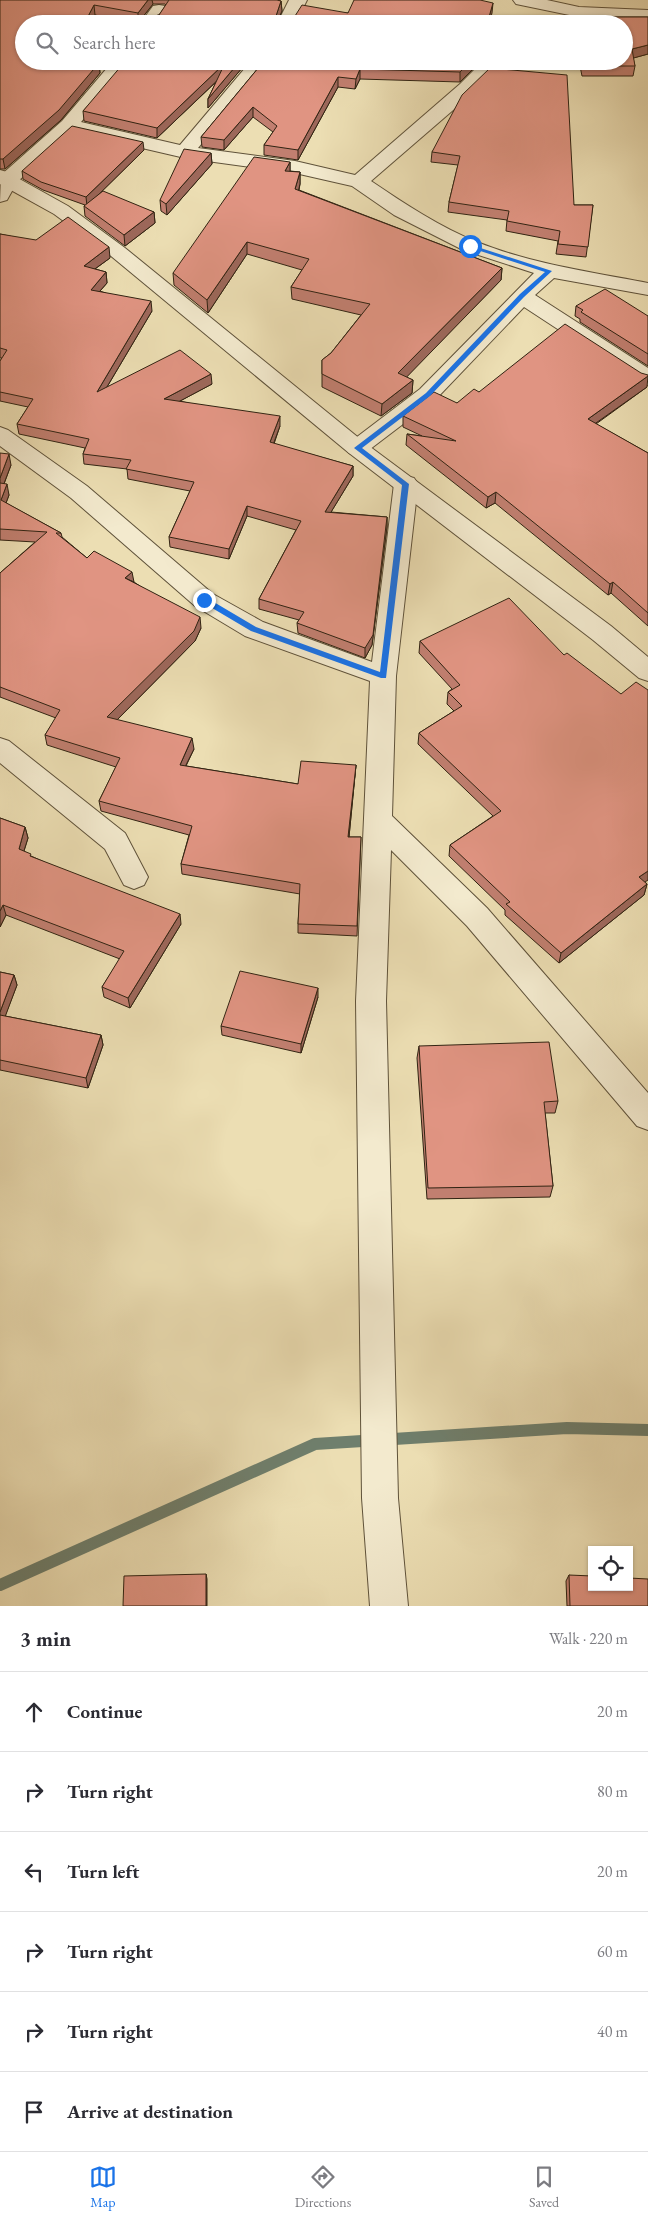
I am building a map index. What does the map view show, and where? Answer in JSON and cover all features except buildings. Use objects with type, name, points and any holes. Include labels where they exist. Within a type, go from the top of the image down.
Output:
[{"type":"street","points":[[290,15],[298,0]]},
{"type":"street","points":[[522,0],[580,12],[648,15]]},
{"type":"street","points":[[535,15],[545,5]]},
{"type":"street","points":[[115,70],[69,125],[3,184],[61,210],[118,252],[357,448],[602,633],[648,671]]},
{"type":"street","points":[[185,152],[253,70]]},
{"type":"street","points":[[359,182],[484,70]]},
{"type":"street","points":[[69,125],[185,152],[294,168],[359,182],[401,211],[470,246],[549,271],[648,289]]},
{"type":"street","points":[[357,448],[428,394],[522,296],[549,271]]},
{"type":"street","points":[[522,296],[648,378]]},
{"type":"street","points":[[0,435],[79,492],[204,600],[254,629],[383,676]]},
{"type":"street","points":[[389,1606],[380,1498],[371,1001],[383,676],[406,484]]},
{"type":"street","points":[[0,748],[115,841],[134,877]]},
{"type":"street","points":[[378,820],[477,917],[648,1116]]},
{"type":"waterway","points":[[0,1585],[315,1444],[567,1428],[648,1430]]},
{"type":"route","points":[[204,600],[254,629],[383,676],[406,484],[357,448],[428,394],[522,296],[549,271],[470,246]]}]
